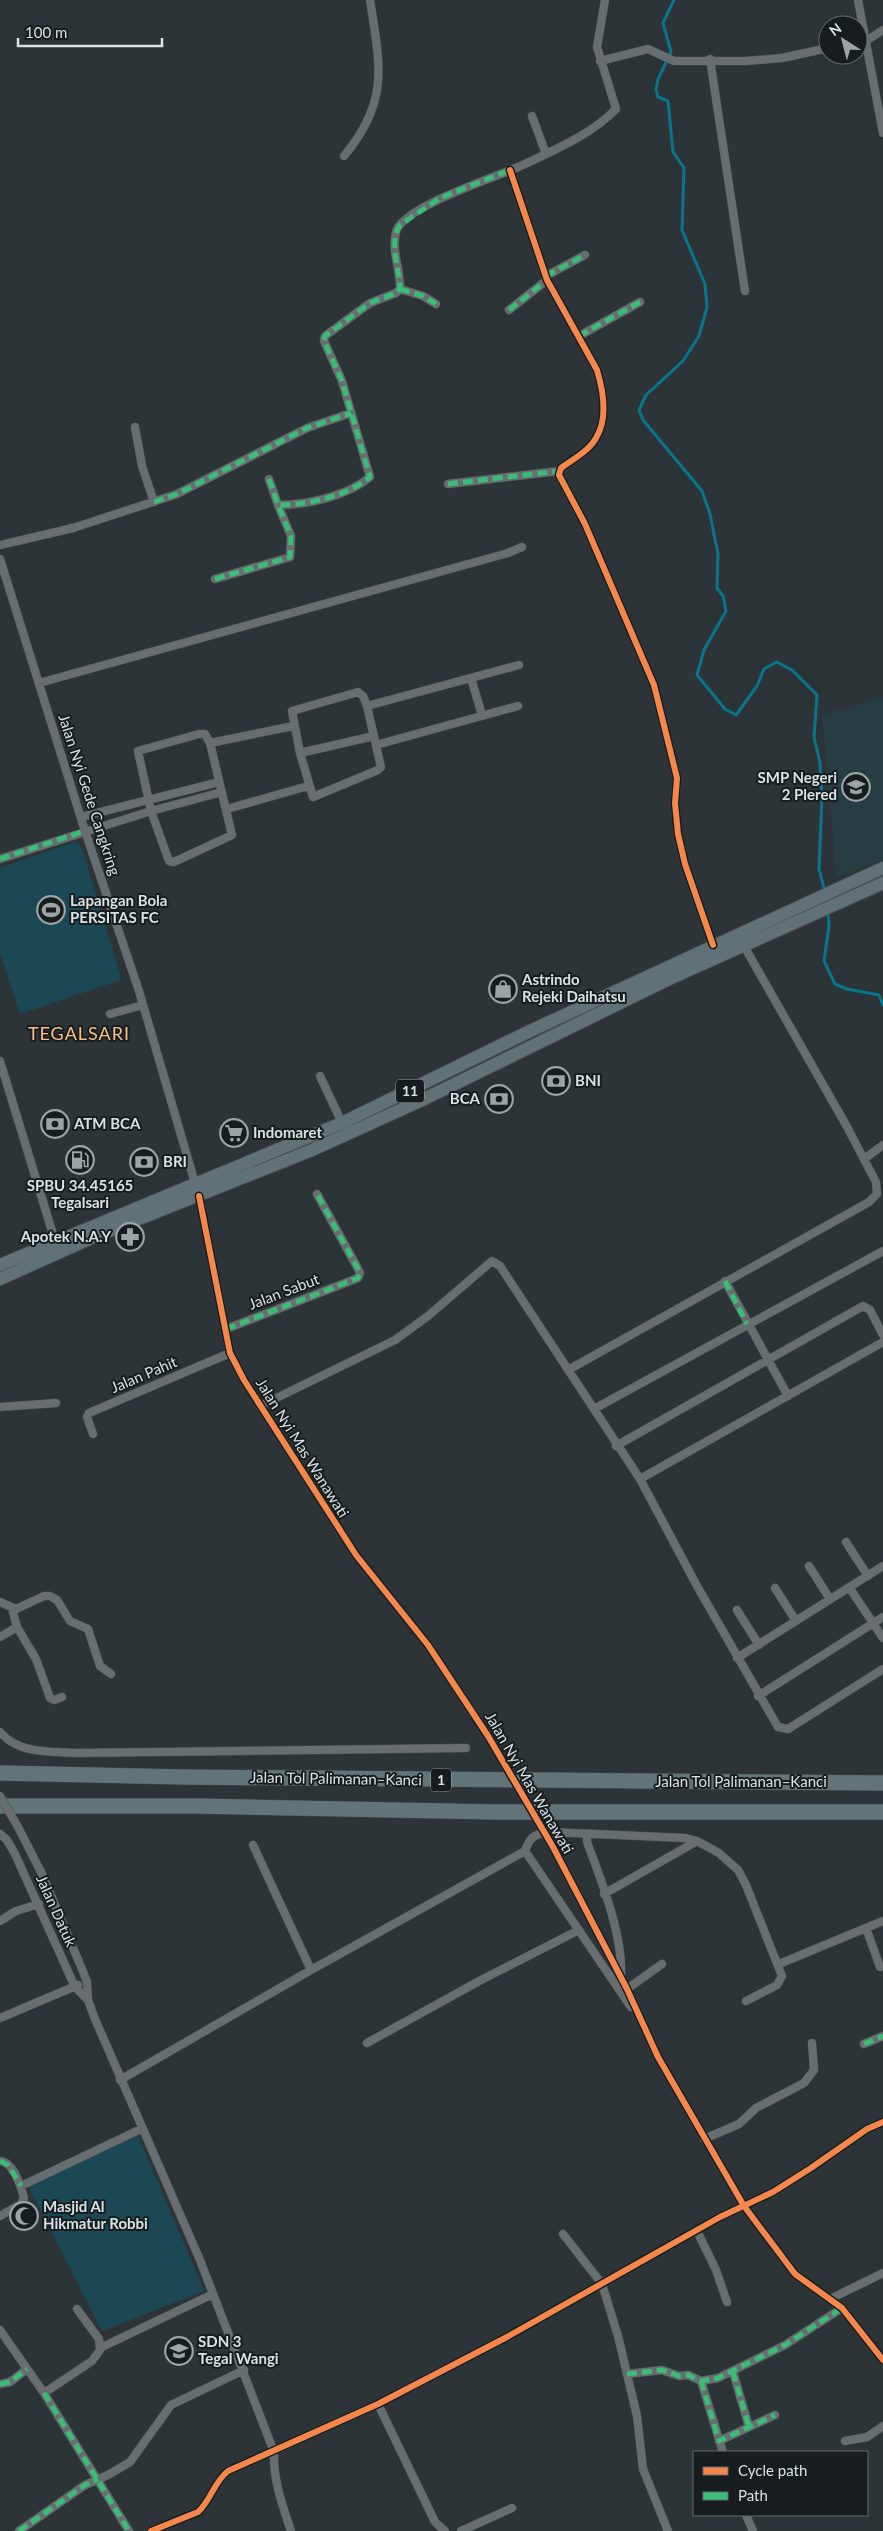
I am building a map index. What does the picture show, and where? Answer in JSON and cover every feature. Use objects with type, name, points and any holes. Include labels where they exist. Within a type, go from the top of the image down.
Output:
[{"type":"highway","name":"11","points":[[0,1265],[342,1123],[522,1035],[883,868]]},
{"type":"highway","name":"11","points":[[0,1279],[91,1238],[312,1150],[671,978],[883,883]]},
{"type":"highway","points":[[522,1035],[528,1048]]},
{"type":"highway","name":"Jalan Tol Palimanan–Kanci","points":[[0,1772],[249,1778],[883,1783]]},
{"type":"highway","name":"Jalan Tol Palimanan–Kanci","points":[[0,1806],[196,1806],[496,1812],[883,1812]]},
{"type":"street","points":[[344,156],[357,141],[376,101],[380,68],[370,0]]},
{"type":"street","points":[[400,289],[395,241],[396,232],[400,225],[440,198],[546,154],[586,132],[616,109],[607,76],[600,61],[597,37],[601,29],[605,0]]},
{"type":"street","points":[[858,0],[859,15]]},
{"type":"street","points":[[868,39],[883,30]]},
{"type":"street","points":[[600,61],[648,49],[674,61],[710,59],[746,61],[818,50]]},
{"type":"street","points":[[710,59],[745,291]]},
{"type":"street","points":[[867,65],[883,133]]},
{"type":"street","points":[[532,116],[546,154]]},
{"type":"street","points":[[448,484],[559,472],[596,439],[600,429],[603,397],[597,370],[547,278],[510,170]]},
{"type":"street","points":[[509,310],[547,278],[585,254]]},
{"type":"street","points":[[400,289],[423,296],[436,304]]},
{"type":"street","points":[[278,505],[295,505],[349,491],[370,478],[342,382],[324,341],[324,336],[370,303],[396,293],[400,289]]},
{"type":"street","points":[[579,336],[640,302]]},
{"type":"street","points":[[0,545],[73,528],[177,494],[307,428],[351,413]]},
{"type":"street","points":[[135,427],[142,466],[154,502]]},
{"type":"street","points":[[559,472],[585,524],[654,684],[677,778],[676,817],[680,842],[685,864],[713,945]]},
{"type":"street","points":[[214,579],[290,557],[291,536],[268,480]]},
{"type":"street","points":[[39,683],[508,554],[522,547]]},
{"type":"street","name":"Jalan Nyi Gede Cangkring","points":[[0,559],[85,830],[143,1005],[195,1183]]},
{"type":"street","points":[[367,706],[519,665]]},
{"type":"street","points":[[471,678],[482,715]]},
{"type":"street","points":[[358,692],[363,696],[367,706],[381,767],[315,797],[311,795],[291,714],[294,710],[358,692]]},
{"type":"street","points":[[376,745],[518,706]]},
{"type":"street","points":[[210,743],[293,726]]},
{"type":"street","points":[[199,734],[205,734],[210,743],[232,835],[174,862],[169,861],[165,856],[148,800],[137,753],[140,748],[199,734]]},
{"type":"street","points":[[300,753],[374,736]]},
{"type":"street","points":[[81,817],[219,782]]},
{"type":"street","points":[[227,810],[308,786]]},
{"type":"street","points":[[0,859],[151,810],[222,792]]},
{"type":"street","points":[[117,808],[120,820]]},
{"type":"street","points":[[744,946],[864,1159],[883,1197]]},
{"type":"street","points":[[110,1014],[143,1005]]},
{"type":"street","points":[[0,1061],[55,1241]]},
{"type":"street","points":[[320,1076],[342,1123]]},
{"type":"street","points":[[864,1159],[883,1145]]},
{"type":"street","points":[[568,1370],[870,1202],[877,1194],[877,1188]]},
{"type":"street","name":"Jalan Sabut","points":[[226,1329],[358,1278],[360,1272],[317,1194]]},
{"type":"street","name":"Jalan Nyi Mas Wanawati","points":[[199,1196],[230,1353],[260,1406],[356,1555],[428,1645],[461,1691],[553,1847],[638,2016],[704,2139],[744,2206],[795,2274],[810,2287],[842,2308],[883,2360]]},
{"type":"street","points":[[594,1409],[883,1251]]},
{"type":"street","points":[[260,1406],[395,1340],[428,1316],[492,1261],[500,1266],[594,1409],[616,1446],[640,1479],[758,1696],[778,1727],[788,1729],[883,1669]]},
{"type":"street","points":[[725,1281],[788,1396]]},
{"type":"street","points":[[616,1446],[863,1306],[870,1310],[883,1336]]},
{"type":"street","points":[[640,1479],[883,1342]]},
{"type":"street","name":"Jalan Pahit","points":[[93,1434],[87,1417],[90,1413],[230,1353]]},
{"type":"street","points":[[0,1407],[56,1403]]},
{"type":"street","points":[[846,1542],[868,1576]]},
{"type":"street","points":[[809,1566],[830,1599]]},
{"type":"street","points":[[737,1658],[883,1566]]},
{"type":"street","points":[[849,1587],[883,1638]]},
{"type":"street","points":[[775,1588],[796,1621]]},
{"type":"street","points":[[0,1602],[12,1608],[22,1607],[44,1596],[50,1596],[57,1600],[70,1621],[88,1629],[100,1666],[111,1674]]},
{"type":"street","points":[[12,1608],[17,1627],[36,1660],[50,1698],[54,1700],[62,1697]]},
{"type":"street","points":[[737,1610],[759,1644]]},
{"type":"street","points":[[758,1696],[883,1617]]},
{"type":"street","points":[[0,1637],[17,1627]]},
{"type":"street","points":[[0,1732],[21,1748],[74,1753],[466,1748]]},
{"type":"street","points":[[0,1796],[42,1874],[87,1982],[88,2000],[120,2080],[244,2370],[274,2452],[273,2468],[277,2491],[291,2531]]},
{"type":"street","points":[[120,2080],[311,1970],[525,1851],[528,1842],[537,1833],[685,1838],[697,1841],[719,1853],[738,1870],[779,1964],[782,1976],[780,1982],[746,2001]]},
{"type":"street","name":"Jalan Datuk","points":[[0,1834],[7,1840],[15,1854],[75,1986],[88,2000]]},
{"type":"street","points":[[587,1835],[618,1939],[622,1959],[620,1977]]},
{"type":"street","points":[[604,1894],[697,1841]]},
{"type":"street","points":[[252,1845],[311,1970]]},
{"type":"street","points":[[525,1851],[638,2016]]},
{"type":"street","points":[[0,1921],[16,1911],[39,1904]]},
{"type":"street","points":[[779,1964],[883,1921]]},
{"type":"street","points":[[866,1928],[880,1967]]},
{"type":"street","points":[[367,2043],[481,1980],[579,1930]]},
{"type":"street","points":[[626,1989],[662,1964]]},
{"type":"street","points":[[0,2018],[87,1982]]},
{"type":"street","points":[[864,2044],[883,2036]]},
{"type":"street","points":[[704,2139],[739,2124],[756,2108],[804,2083],[814,2070],[812,2043]]},
{"type":"street","points":[[151,2531],[198,2512],[204,2506],[220,2477],[236,2468],[378,2404],[507,2337],[720,2217],[804,2173],[853,2138],[883,2122]]},
{"type":"street","points":[[21,2186],[141,2129]]},
{"type":"street","points":[[0,2161],[8,2165],[21,2186],[24,2201],[0,2216]]},
{"type":"street","points":[[697,2231],[716,2270],[727,2302]]},
{"type":"street","points":[[563,2234],[602,2284],[637,2416],[643,2469],[668,2531]]},
{"type":"street","points":[[830,2299],[883,2273]]},
{"type":"street","points":[[44,2393],[92,2361],[100,2348],[213,2294]]},
{"type":"street","points":[[627,2374],[666,2370],[679,2376],[688,2375],[701,2381],[733,2372],[785,2345],[842,2308]]},
{"type":"street","points":[[77,2309],[99,2339],[100,2348]]},
{"type":"street","points":[[0,2330],[44,2393],[129,2531]]},
{"type":"street","points":[[0,2384],[10,2382],[27,2368]]},
{"type":"street","points":[[19,2531],[98,2479],[130,2462],[171,2405],[244,2370]]},
{"type":"street","points":[[733,2372],[749,2427]]},
{"type":"street","points":[[701,2381],[723,2451]]},
{"type":"street","points":[[378,2404],[435,2522],[445,2531]]},
{"type":"street","points":[[719,2441],[775,2415]]},
{"type":"street","points":[[845,2441],[855,2441],[867,2437],[883,2426]]},
{"type":"street","points":[[461,2531],[512,2508]]},
{"type":"street","points":[[746,2516],[752,2531]]},
{"type":"shaded area","name":"SMP Negeri 2 Plered","points":[[883,697],[883,860],[837,877],[822,715]]},
{"type":"shaded area","name":"Lapangan Bola PERSITAS FC","points":[[74,842],[82,848],[121,978],[118,981],[20,1014],[0,953],[0,868]]},
{"type":"shaded area","points":[[137,2133],[204,2291],[102,2331],[27,2184]]},
{"type":"waterway","points":[[674,0],[663,23],[671,52],[658,79],[656,89],[658,97],[668,101],[673,152],[684,168],[682,230],[705,284],[707,307],[699,336],[683,361],[646,395],[639,410],[643,420],[702,491],[710,514],[718,554],[717,588],[723,596],[726,611],[704,650],[697,675],[725,709],[736,715],[757,686],[764,669],[777,662],[792,670],[817,695],[814,737],[820,763],[822,796],[819,869],[825,892]]},
{"type":"waterway","points":[[828,911],[829,926],[824,961],[835,984],[847,989],[879,995],[883,1005]]},
{"type":"marked path","points":[[269,479],[278,505],[290,505],[339,494],[361,484],[370,477],[342,381],[324,341],[325,336],[370,303],[396,293],[400,289],[395,248],[395,240],[400,225],[440,198],[510,170],[511,173]]},
{"type":"marked path","points":[[546,276],[585,255]]},
{"type":"marked path","points":[[509,310],[547,280]]},
{"type":"marked path","points":[[400,289],[423,296],[436,304]]},
{"type":"marked path","points":[[579,336],[640,302]]},
{"type":"marked path","points":[[154,502],[177,494],[307,428],[351,413]]},
{"type":"marked path","points":[[448,484],[559,471]]},
{"type":"marked path","points":[[215,579],[290,557],[291,536],[278,505]]},
{"type":"marked path","points":[[0,859],[85,831]]},
{"type":"marked path","points":[[226,1329],[358,1278],[360,1273],[317,1194]]},
{"type":"marked path","points":[[725,1281],[747,1324]]},
{"type":"marked path","points":[[864,2044],[883,2036]]},
{"type":"marked path","points":[[0,2161],[8,2165],[21,2186]]},
{"type":"marked path","points":[[627,2374],[662,2370],[679,2376],[688,2375],[701,2381],[718,2378],[785,2345],[842,2308]]},
{"type":"marked path","points":[[0,2384],[10,2382],[27,2369]]},
{"type":"marked path","points":[[733,2372],[749,2427]]},
{"type":"marked path","points":[[701,2381],[719,2441],[775,2415]]},
{"type":"marked path","points":[[44,2393],[129,2531]]},
{"type":"marked path","points":[[19,2531],[85,2485],[98,2479]]},
{"type":"cycle path","points":[[510,170],[547,280],[597,370],[603,404],[600,430],[593,443],[561,468],[559,475],[585,524],[654,685],[677,778],[675,803],[678,834],[685,864],[713,945]]},
{"type":"cycle path","points":[[199,1196],[230,1353],[244,1380],[356,1555],[428,1645],[488,1736],[553,1847],[627,1989],[658,2057],[744,2206],[795,2274],[842,2308],[883,2360]]},
{"type":"cycle path","points":[[151,2531],[198,2512],[219,2480],[228,2471],[378,2404],[507,2337],[720,2217],[773,2192],[867,2129],[883,2122]]},
{"type":"place","name":"SMP Negeri 2 Plered","points":[[856,787]]},
{"type":"place","name":"Lapangan Bola PERSITAS FC","points":[[51,910]]},
{"type":"place","name":"Astrindo Rejeki Daihatsu","points":[[503,989]]},
{"type":"place","name":"BNI","points":[[556,1081]]},
{"type":"place","name":"BCA","points":[[499,1099]]},
{"type":"place","name":"ATM BCA","points":[[55,1124]]},
{"type":"place","name":"Indomaret","points":[[234,1133]]},
{"type":"place","name":"SPBU 34.45165 Tegalsari","points":[[80,1160]]},
{"type":"place","name":"BRI","points":[[144,1162]]},
{"type":"place","name":"Apotek N.A.Y","points":[[130,1237]]},
{"type":"place","name":"Masjid Al Hikmatur Robbi","points":[[24,2216]]},
{"type":"place","name":"SDN 3 Tegal Wangi","points":[[179,2351]]},
{"type":"district","name":"TEGALSARI","points":[[79,1034]]}]
